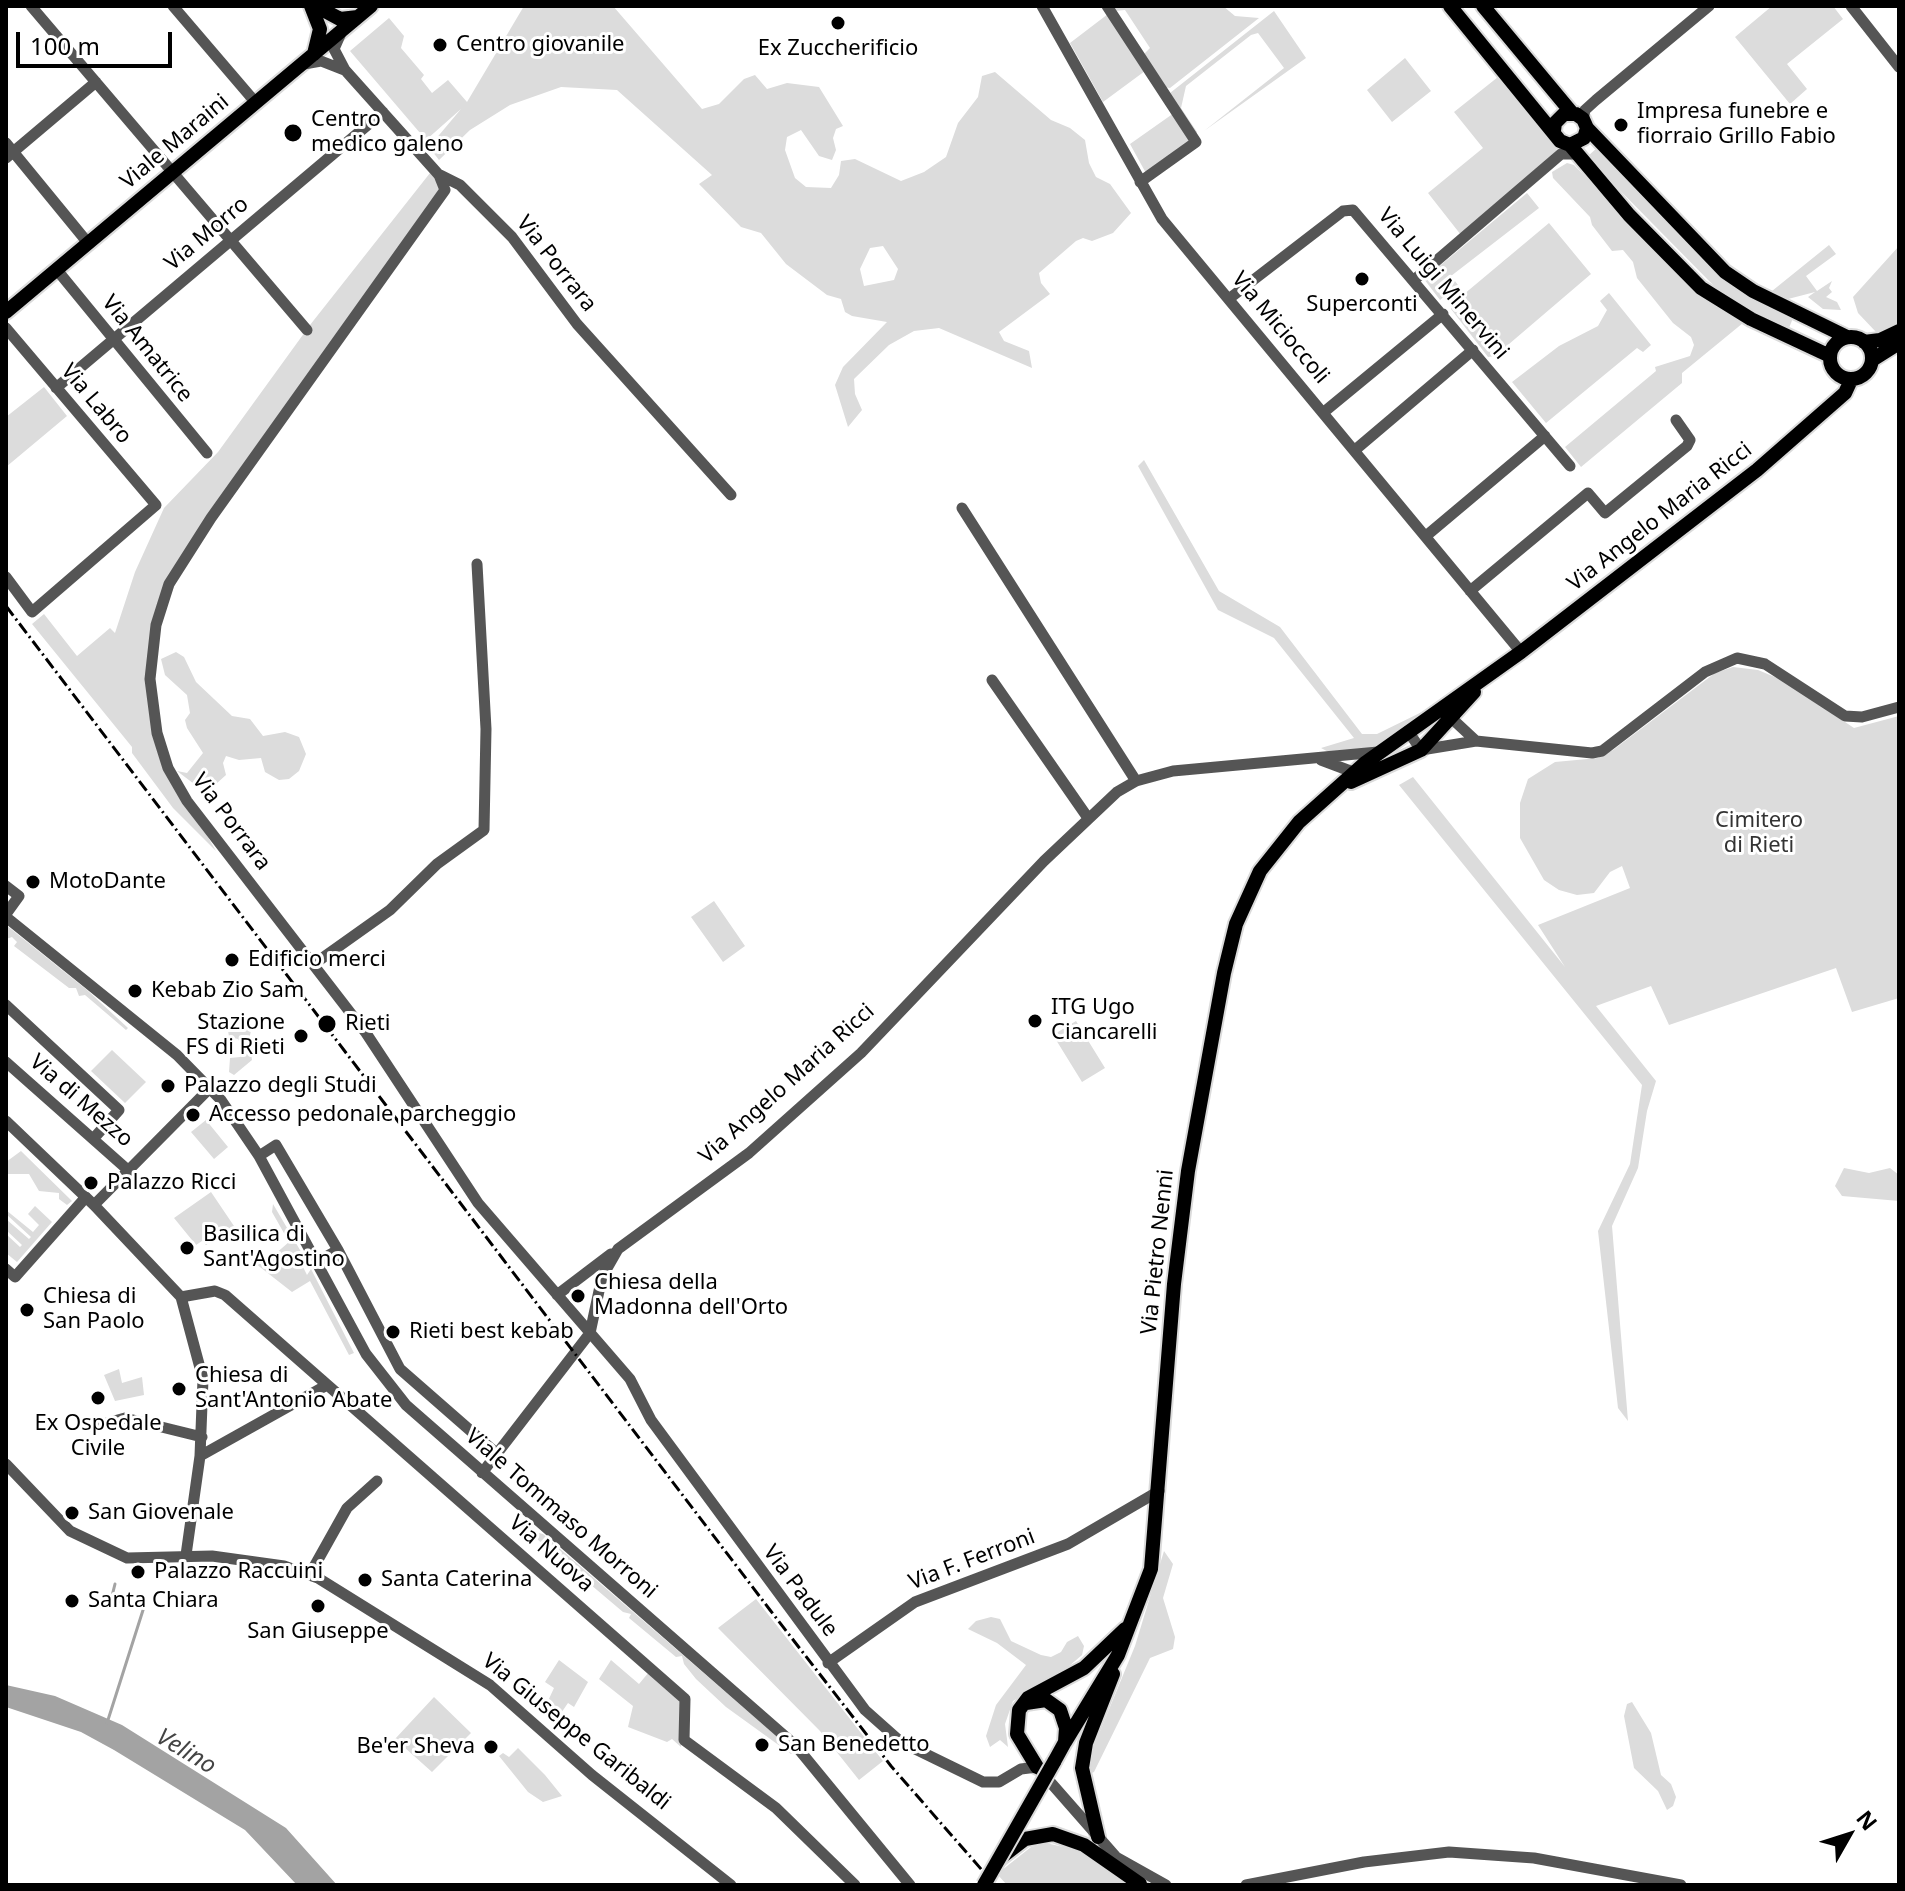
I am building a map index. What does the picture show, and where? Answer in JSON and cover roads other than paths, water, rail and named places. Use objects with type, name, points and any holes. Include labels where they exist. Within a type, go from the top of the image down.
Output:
[{"type":"main road","points":[[314,6],[340,19],[358,17]]},
{"type":"main road","points":[[314,6],[320,29],[314,54]]},
{"type":"main road","name":"Viale Maraini","points":[[6,312],[371,6]]},
{"type":"main road","points":[[1450,6],[1564,145],[1701,288],[1751,319],[1830,356]]},
{"type":"main road","points":[[1483,6],[1581,120],[1725,272],[1753,291],[1847,337],[1864,342],[1880,340],[1899,331]]},
{"type":"main road","points":[[1564,145],[1560,116],[1581,120]]},
{"type":"main road","points":[[1564,145],[1580,142],[1581,120]]},
{"type":"main road","points":[[1847,337],[1835,344],[1830,356],[1833,370],[1851,380],[1863,376],[1872,360],[1899,343]]},
{"type":"main road","points":[[1864,342],[1872,360]]},
{"type":"main road","name":"Via Angelo Maria Ricci","points":[[1340,787],[1408,731],[1484,680],[1784,449],[1845,393],[1851,380]]},
{"type":"main road","name":"Via Angelo Maria Ricci","points":[[1358,774],[1403,760],[1421,750],[1484,680]]},
{"type":"main road","name":"Via Pietro Nenni","points":[[999,1859],[1118,1655],[1151,1569],[1160,1491],[1174,1284],[1188,1171],[1215,1012],[1233,936],[1250,888],[1269,858],[1299,822],[1340,787]]},
{"type":"main road","points":[[1037,1767],[1017,1734],[1016,1718],[1022,1705],[1039,1691],[1084,1668],[1132,1622]]},
{"type":"main road","points":[[1098,1837],[1083,1782],[1083,1756],[1118,1655]]},
{"type":"main road","points":[[1022,1705],[1039,1699],[1054,1703],[1064,1718],[1065,1742]]},
{"type":"main road","points":[[984,1885],[999,1859],[1025,1839],[1053,1834],[1084,1845],[1140,1885]]},
{"type":"street","points":[[31,6],[307,330]]},
{"type":"street","points":[[173,6],[256,103]]},
{"type":"street","name":"Via Micioccoli","points":[[1042,6],[1162,219],[1521,652]]},
{"type":"street","points":[[1107,6],[1196,142],[1140,182]]},
{"type":"street","points":[[1581,120],[1585,110],[1709,6]]},
{"type":"street","points":[[1851,6],[1899,67]]},
{"type":"street","points":[[343,30],[334,49],[345,70]]},
{"type":"street","points":[[300,66],[321,61],[345,70]]},
{"type":"street","name":"Via Porrara","points":[[345,70],[439,175],[445,186],[441,200],[186,555],[165,594],[153,642],[152,695],[168,768],[187,801],[382,1055],[468,1189],[590,1333]]},
{"type":"street","points":[[88,243],[8,151],[96,82]]},
{"type":"street","name":"Via Morro","points":[[56,388],[383,112]]},
{"type":"street","points":[[1414,280],[1564,145]]},
{"type":"street","name":"Via Porrara","points":[[439,175],[460,185],[512,237],[577,324],[731,495]]},
{"type":"street","name":"Via Luigi Minervini","points":[[1230,298],[1348,209],[1356,211],[1570,466]]},
{"type":"street","name":"Via Amatrice","points":[[57,270],[207,453]]},
{"type":"street","points":[[1324,412],[1443,314]]},
{"type":"street","name":"Via Labro","points":[[6,328],[156,505],[32,612],[6,577]]},
{"type":"street","points":[[1355,450],[1473,350]]},
{"type":"street","points":[[1470,591],[1588,493],[1605,513],[1687,446],[1690,440],[1676,420]]},
{"type":"street","points":[[1426,536],[1545,436]]},
{"type":"street","points":[[962,508],[1136,781]]},
{"type":"street","points":[[314,964],[390,910],[437,864],[484,830],[486,729],[477,564]]},
{"type":"street","points":[[1408,731],[1421,750],[1476,741],[1579,753],[1602,751],[1705,672],[1737,658],[1765,664],[1845,716],[1862,717],[1899,707]]},
{"type":"street","points":[[992,680],[1088,818]]},
{"type":"street","points":[[1439,709],[1476,741]]},
{"type":"street","points":[[1387,747],[1403,760]]},
{"type":"street","name":"Via Angelo Maria Ricci","points":[[482,1473],[590,1333],[602,1277],[618,1249],[749,1153],[861,1053],[1088,818],[1117,792],[1136,781],[1173,771],[1274,759],[1316,758],[1387,747]]},
{"type":"street","name":"Via Angelo Maria Ricci","points":[[1316,758],[1358,774]]},
{"type":"street","points":[[1329,764],[1340,787]]},
{"type":"street","points":[[6,886],[19,896],[6,915]]},
{"type":"street","name":"Viale Tommaso Morroni","points":[[6,915],[177,1055],[210,1088],[244,1131],[259,1156],[371,1362],[406,1405],[796,1746],[907,1884]]},
{"type":"street","points":[[6,1005],[119,1110],[94,1138]]},
{"type":"street","name":"Via di Mezzo","points":[[6,1062],[88,1138],[94,1138],[129,1171]]},
{"type":"street","points":[[6,1269],[15,1277],[90,1201],[129,1171],[210,1088]]},
{"type":"street","points":[[6,1121],[90,1201],[181,1297],[203,1379],[202,1437],[186,1555]]},
{"type":"street","points":[[259,1156],[276,1145],[338,1250],[389,1353],[422,1390],[496,1453]]},
{"type":"street","points":[[557,1295],[618,1249]]},
{"type":"street","points":[[315,1263],[338,1250]]},
{"type":"street","name":"Via Nuova","points":[[181,1297],[215,1291],[225,1295],[685,1699],[684,1740],[776,1808],[855,1885]]},
{"type":"street","name":"Via Padule","points":[[590,1333],[630,1379],[651,1420],[828,1663],[886,1733],[920,1753],[983,1782],[999,1782],[1021,1769],[1037,1767]]},
{"type":"street","points":[[371,1362],[389,1353]]},
{"type":"street","points":[[200,1456],[327,1385]]},
{"type":"street","points":[[93,1427],[125,1418],[202,1437]]},
{"type":"street","name":"Via Giuseppe Garibaldi","points":[[6,1464],[70,1531],[127,1558],[186,1555],[284,1566],[310,1574],[490,1685],[592,1775],[731,1885]]},
{"type":"street","points":[[310,1574],[347,1508],[377,1481]]},
{"type":"street","name":"Via F. Ferroni","points":[[828,1663],[915,1602],[1068,1544],[1160,1491]]},
{"type":"street","points":[[1138,1506],[1152,1514],[1157,1522]]},
{"type":"street","points":[[1037,1767],[1140,1885]]},
{"type":"street","points":[[1246,1885],[1449,1852],[1534,1858],[1681,1885]]},
{"type":"street","points":[[1116,1857],[1166,1885]]},
{"type":"waterway","points":[[107,1723],[144,1607],[111,1600],[115,1584]]},
{"type":"railway","points":[[6,606],[770,1610],[891,1766],[995,1885]]},
{"type":"place","name":"Ex Zuccherificio","points":[[838,23]]},
{"type":"place","name":"Centro giovanile","points":[[440,45]]},
{"type":"place","name":"Impresa funebre e fiorraio Grillo Fabio","points":[[1621,125]]},
{"type":"place","name":"Centro medico galeno","points":[[293,133]]},
{"type":"place","name":"Superconti","points":[[1362,279]]},
{"type":"place","name":"MotoDante","points":[[33,882]]},
{"type":"place","name":"Edificio merci","points":[[232,960]]},
{"type":"place","name":"Kebab Zio Sam","points":[[135,991]]},
{"type":"place","name":"ITG Ugo Ciancarelli","points":[[1035,1021]]},
{"type":"place","name":"Rieti","points":[[327,1024]]},
{"type":"place","name":"Stazione FS di Rieti","points":[[301,1036]]},
{"type":"place","name":"Palazzo degli Studi","points":[[168,1086]]},
{"type":"place","name":"Accesso pedonale parcheggio","points":[[193,1115]]},
{"type":"place","name":"Palazzo Ricci","points":[[91,1183]]},
{"type":"place","name":"Basilica di Sant'Agostino","points":[[187,1248]]},
{"type":"place","name":"Chiesa della Madonna dell'Orto","points":[[578,1296]]},
{"type":"place","name":"Chiesa di San Paolo","points":[[27,1310]]},
{"type":"place","name":"Rieti best kebab","points":[[393,1332]]},
{"type":"place","name":"Chiesa di Sant'Antonio Abate","points":[[179,1389]]},
{"type":"place","name":"Ex Ospedale Civile","points":[[98,1398]]},
{"type":"place","name":"San Giovenale","points":[[72,1513]]},
{"type":"place","name":"Palazzo Raccuini","points":[[138,1572]]},
{"type":"place","name":"Santa Caterina","points":[[365,1580]]},
{"type":"place","name":"Santa Chiara","points":[[72,1601]]},
{"type":"place","name":"San Giuseppe","points":[[318,1606]]},
{"type":"place","name":"San Benedetto","points":[[762,1745]]},
{"type":"place","name":"Be'er Sheva","points":[[491,1747]]},
{"type":"park label","name":"Cimitero di Rieti","points":[[1759,834]]},
{"type":"water label","name":"Velino","points":[[186,1752]]}]
